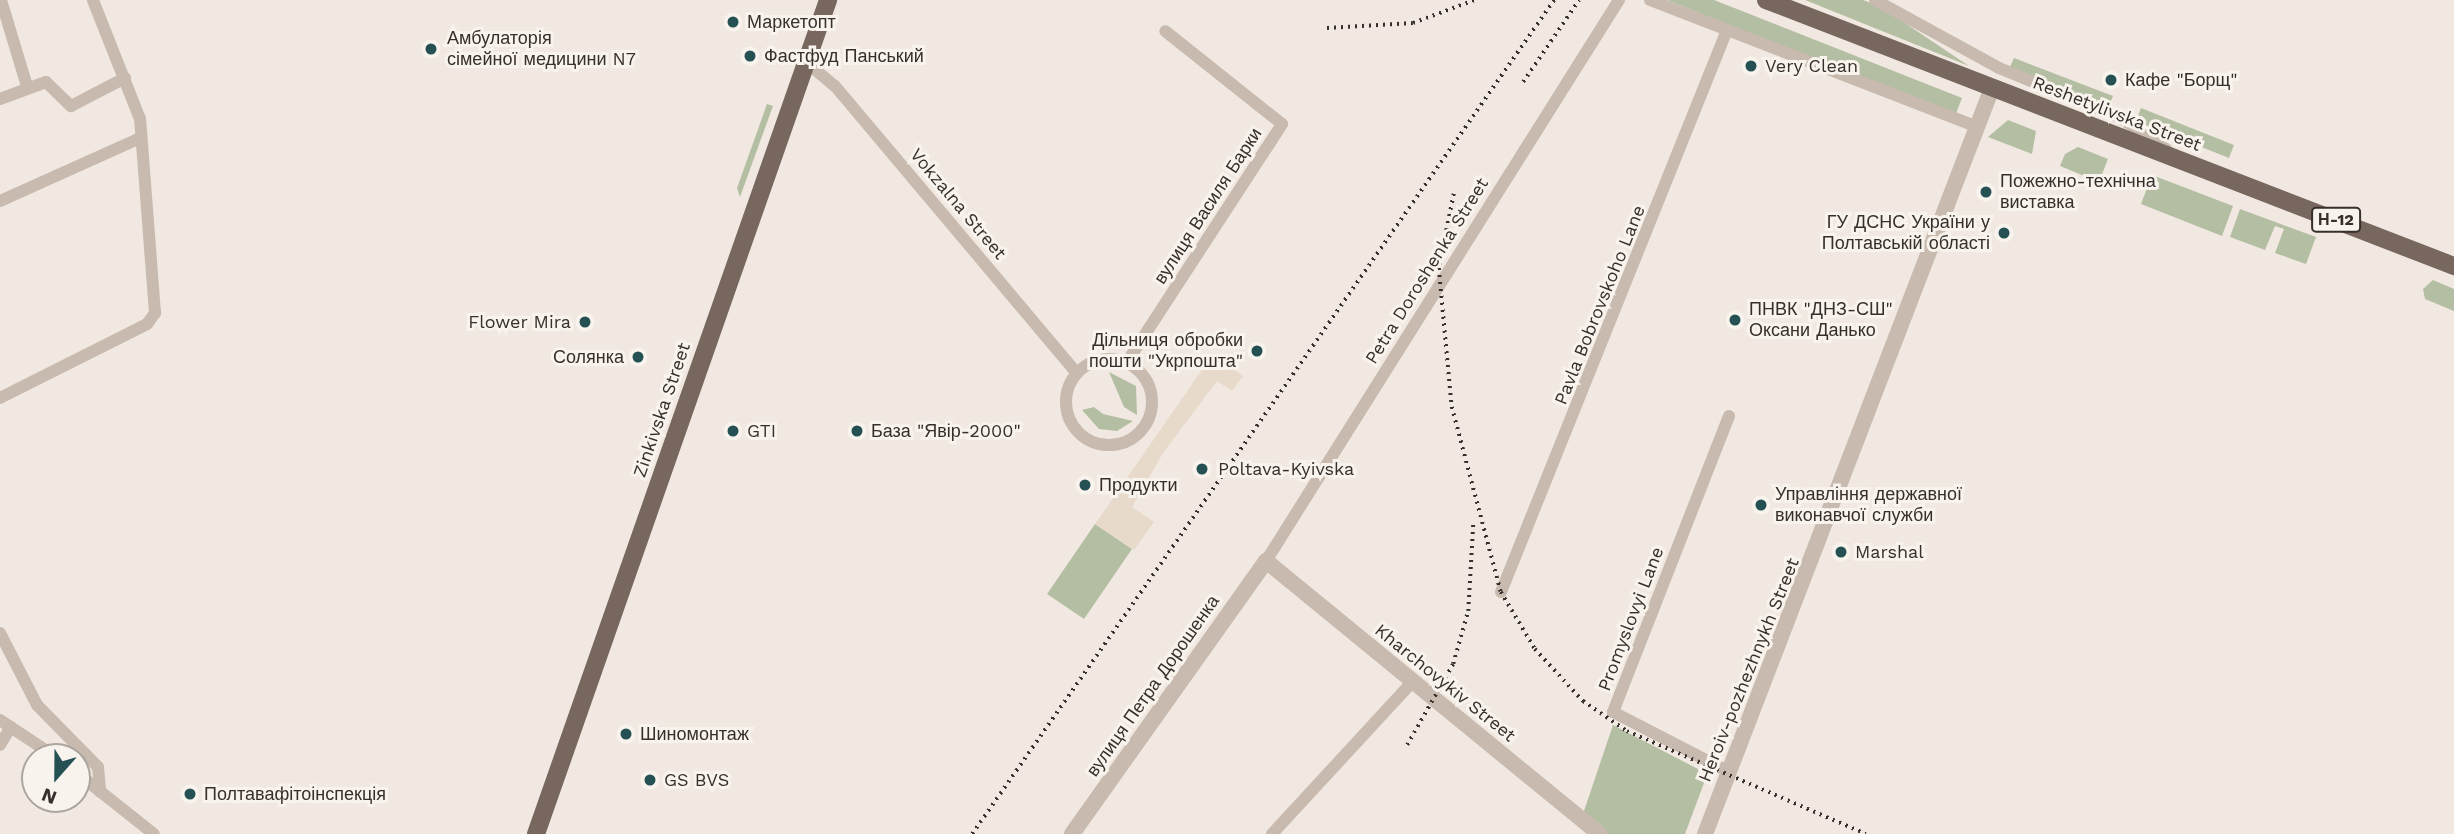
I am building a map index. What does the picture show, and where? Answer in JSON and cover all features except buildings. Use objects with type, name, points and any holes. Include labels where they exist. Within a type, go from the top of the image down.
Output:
[{"type":"main road","name":"Zinkivska Street","points":[[536,834],[828,0]]},
{"type":"main road","name":"Reshetylivska Street","points":[[1766,0],[2454,265]]},
{"type":"street","points":[[1,0],[27,86]]},
{"type":"street","points":[[0,398],[153,319],[138,139],[140,119],[93,0]]},
{"type":"street","name":"Petra Doroshenka Street","points":[[1266,561],[1619,0]]},
{"type":"street","points":[[1650,0],[1977,127]]},
{"type":"street","points":[[1875,0],[1998,68],[2119,117],[2187,163]]},
{"type":"street","name":"вулиця Василя Барки","points":[[1127,362],[1282,124],[1165,30]]},
{"type":"street","name":"Pavla Bobrovskoho Lane","points":[[1501,592],[1727,30]]},
{"type":"street","name":"Vokzalna Street","points":[[806,62],[835,86],[1077,373]]},
{"type":"street","points":[[1992,88],[1998,68]]},
{"type":"street","points":[[0,99],[27,86],[51,83],[71,106],[125,78]]},
{"type":"street","name":"Heroiv-pozhezhnykh Street","points":[[1704,834],[1992,88]]},
{"type":"street","points":[[0,201],[138,139]]},
{"type":"street","points":[[1101,359],[1127,362],[1147,380],[1152,407],[1140,432],[1118,444],[1093,441],[1070,419],[1067,391],[1077,373],[1101,359]]},
{"type":"street","name":"Promyslovyi Lane","points":[[1729,416],[1613,712],[1729,772]]},
{"type":"street","name":"Kharchovykiv Street","points":[[1266,561],[1601,834]]},
{"type":"street","name":"вулиця Петра Дорошенка","points":[[1072,834],[1266,561]]},
{"type":"street","points":[[0,633],[37,705],[98,767],[100,792]]},
{"type":"street","points":[[1272,834],[1413,681]]},
{"type":"street","points":[[0,744],[6,723],[35,743]]},
{"type":"street","points":[[91,785],[154,834]]},
{"type":"green space","points":[[1667,0],[1714,0],[1962,98],[1955,116]]},
{"type":"green space","points":[[1805,0],[1863,0],[1881,7],[1969,66]]},
{"type":"green space","points":[[2014,58],[2113,96],[2108,108],[2009,69]]},
{"type":"green space","points":[[767,104],[773,106],[740,197],[737,188]]},
{"type":"green space","points":[[2141,108],[2234,145],[2229,158],[2136,121]]},
{"type":"green space","points":[[2008,120],[2036,131],[2032,154],[1988,137]]},
{"type":"green space","points":[[2078,147],[2108,159],[2099,182],[2060,166],[2065,154]]},
{"type":"green space","points":[[2152,175],[2233,206],[2222,236],[2141,204]]},
{"type":"green space","points":[[2240,209],[2316,237],[2306,264],[2275,253],[2284,229],[2275,226],[2265,250],[2230,237]]},
{"type":"green space","points":[[2433,280],[2454,289],[2454,311],[2425,299],[2423,289]]},
{"type":"green space","points":[[1109,372],[1136,386],[1137,415],[1124,407]]},
{"type":"green space","points":[[1094,407],[1103,414],[1133,421],[1117,431],[1099,429],[1082,410]]},
{"type":"green space","points":[[1095,524],[1132,549],[1084,619],[1047,594]]},
{"type":"green space","points":[[1613,725],[1698,769],[1704,783],[1685,834],[1608,834],[1583,814]]},
{"type":"shaded area","points":[[1208,361],[1219,368],[1223,362],[1243,376],[1232,391],[1217,381],[1163,453],[1132,507],[1154,522],[1134,550],[1095,524]]},
{"type":"railway","points":[[1327,28],[1413,23],[1475,0]]},
{"type":"railway","points":[[972,834],[1554,0]]},
{"type":"railway","points":[[1523,82],[1579,0]]},
{"type":"railway","points":[[1454,194],[1439,268],[1452,407],[1501,592],[1535,649],[1583,701],[1627,731],[1866,834]]},
{"type":"railway","points":[[1407,745],[1453,664],[1468,611],[1473,525]]},
{"type":"place","name":"Маркетопт","points":[[733,22]]},
{"type":"place","name":"Амбулаторія сімейної медицини N7","points":[[431,49]]},
{"type":"place","name":"Фастфуд Панський","points":[[750,56]]},
{"type":"place","name":"Very Clean","points":[[1751,66]]},
{"type":"place","name":"Кафе \"Борщ\"","points":[[2111,80]]},
{"type":"place","name":"Пожежно-технічна виставка","points":[[1986,192]]},
{"type":"place","name":"ГУ ДСНС України у Полтавській області","points":[[2004,233]]},
{"type":"place","name":"ПНВК \"ДНЗ-СШ\" Оксани Данько","points":[[1735,320]]},
{"type":"place","name":"Flower Mira","points":[[585,322]]},
{"type":"place","name":"Дільниця обробки пошти \"Укрпошта\"","points":[[1257,351]]},
{"type":"place","name":"Солянка","points":[[638,357]]},
{"type":"place","name":"GTI","points":[[733,431]]},
{"type":"place","name":"База \"Явір-2000\"","points":[[857,431]]},
{"type":"place","name":"Poltava-Kyivska","points":[[1202,469]]},
{"type":"place","name":"Продукти","points":[[1085,485]]},
{"type":"place","name":"Управління державної виконавчої служби","points":[[1761,505]]},
{"type":"place","name":"Marshal","points":[[1841,552]]},
{"type":"place","name":"Шиномонтаж","points":[[626,734]]},
{"type":"place","name":"GS BVS","points":[[650,780]]},
{"type":"place","name":"Полтавафітоінспекція","points":[[190,794]]}]
